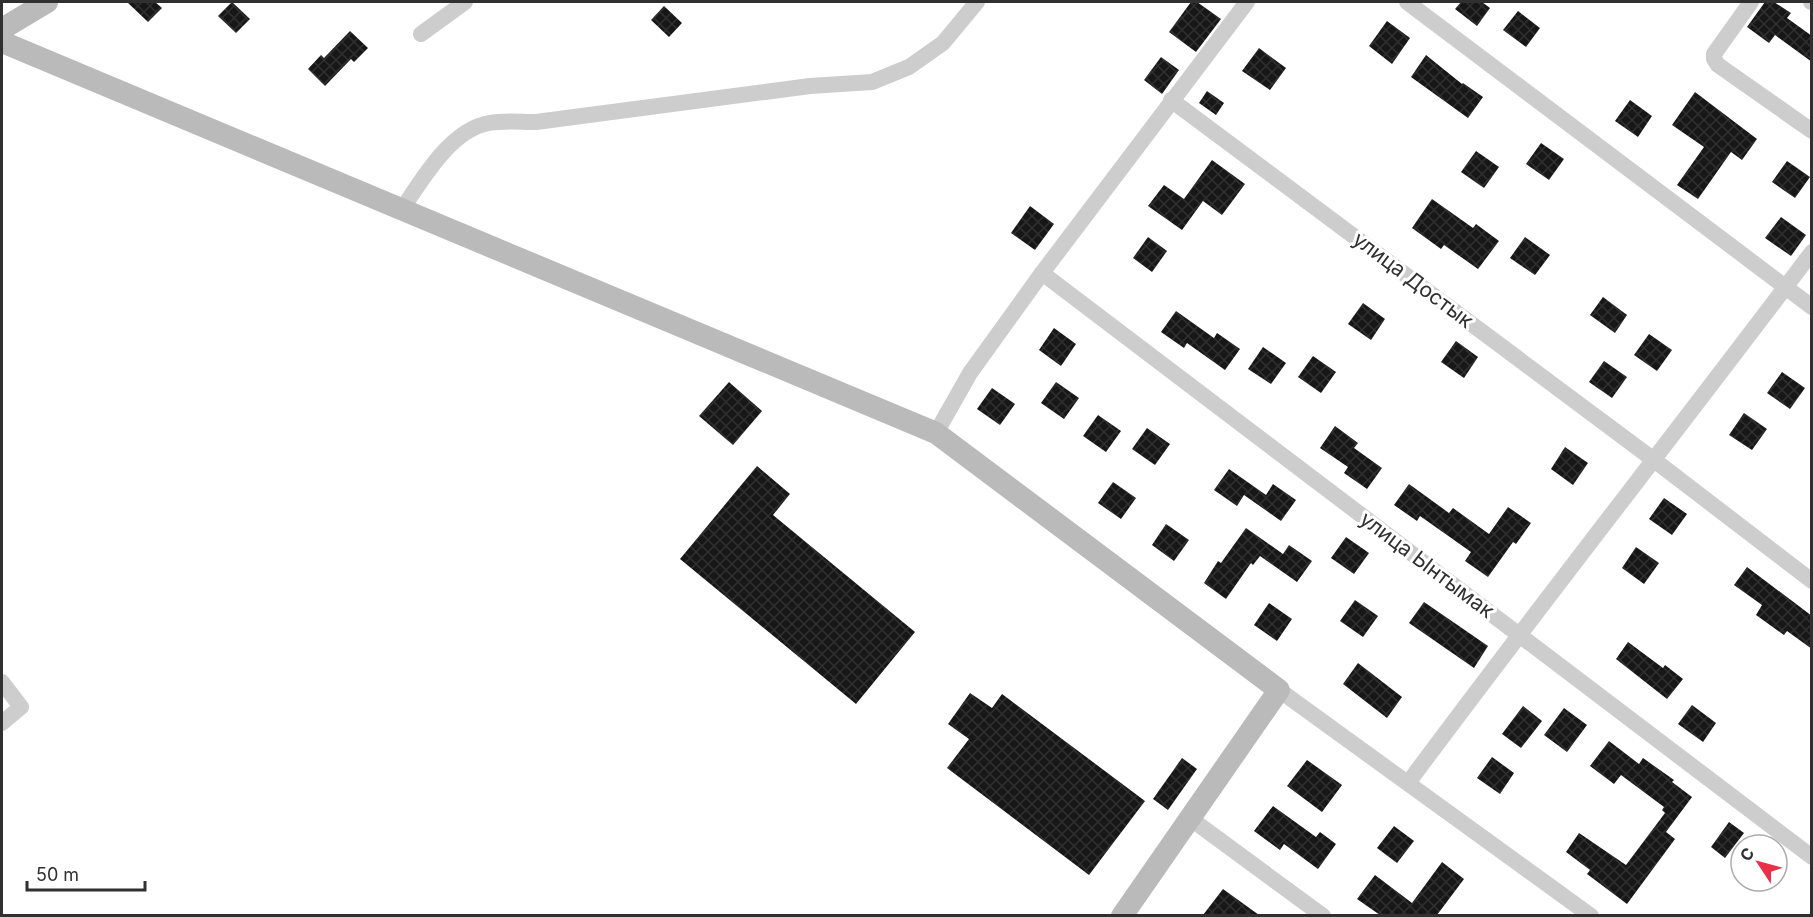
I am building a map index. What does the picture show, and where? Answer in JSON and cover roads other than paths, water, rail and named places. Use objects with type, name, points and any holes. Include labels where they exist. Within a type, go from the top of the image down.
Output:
[{"type":"street","points":[[2,29],[47,2]]},
{"type":"street","points":[[421,34],[465,2]]},
{"type":"street","points":[[402,209],[437,158],[468,131],[481,125],[490,122],[536,122],[810,86],[872,82],[909,67],[943,43],[977,2]]},
{"type":"street","points":[[936,433],[970,373],[1042,273],[1247,2]]},
{"type":"street","points":[[1407,2],[1812,307]]},
{"type":"street","points":[[1751,2],[1714,54],[1714,60],[1812,131]]},
{"type":"street","points":[[2,42],[936,433],[1280,690],[1591,915]]},
{"type":"street","name":"улица Достык","points":[[1171,100],[1654,460],[1812,581]]},
{"type":"street","points":[[1408,783],[1518,635],[1812,252]]},
{"type":"street","name":"улица Ынтымак","points":[[1042,273],[1812,857]]},
{"type":"street","points":[[2,682],[21,707],[2,723]]},
{"type":"street","points":[[1122,915],[1280,690]]},
{"type":"street","points":[[1191,819],[1323,915]]}]
